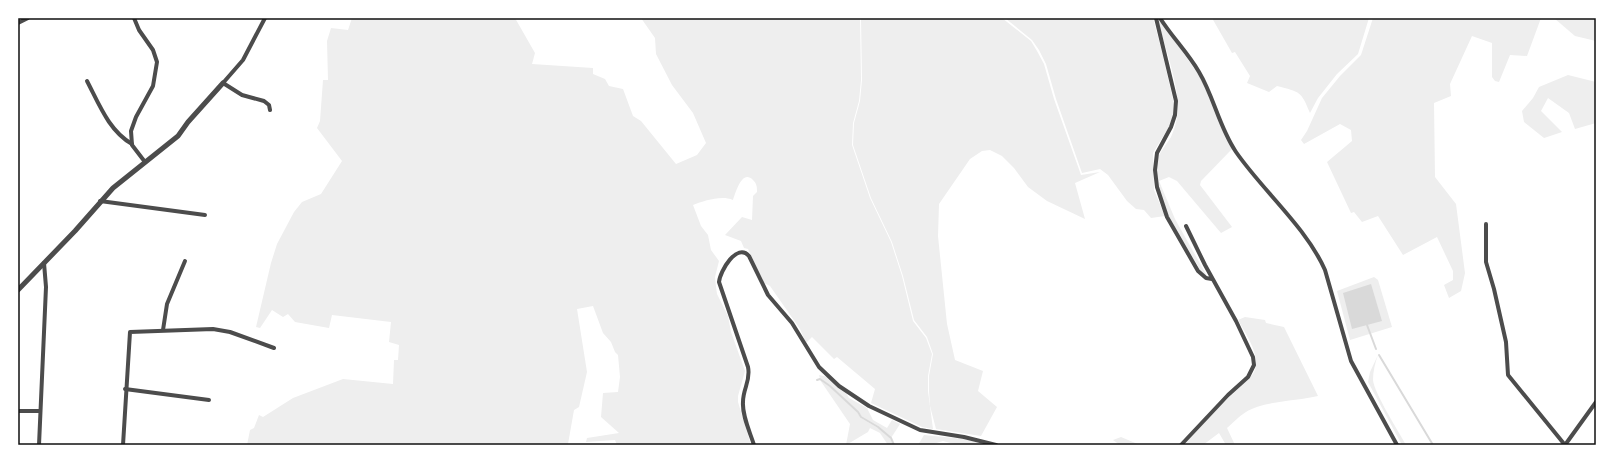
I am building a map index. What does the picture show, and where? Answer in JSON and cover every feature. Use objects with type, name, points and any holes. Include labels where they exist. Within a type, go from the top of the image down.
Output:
[{"type":"street","points":[[18,23],[28,18]]},
{"type":"street","points":[[132,144],[131,131],[136,117],[153,86],[157,62],[154,50],[139,30],[134,18]]},
{"type":"street","points":[[18,290],[113,188],[178,136],[188,122],[243,60],[265,18]]},
{"type":"street","points":[[1156,18],[1176,101],[1175,115],[1171,127],[1156,153],[1157,187],[1167,217],[1198,271],[1206,278],[1212,279]]},
{"type":"street","points":[[1160,18],[1200,73],[1218,116],[1236,152],[1304,235],[1320,258],[1325,270],[1351,361],[1396,445]]},
{"type":"street","points":[[87,81],[117,134],[132,144],[145,162]]},
{"type":"street","points":[[223,83],[242,95],[264,102],[269,105],[270,110]]},
{"type":"street","points":[[100,201],[205,215]]},
{"type":"street","points":[[1486,224],[1486,262],[1494,289],[1506,342],[1508,375],[1565,445],[1596,402]]},
{"type":"street","points":[[1181,445],[1223,400],[1244,381],[1253,369],[1253,358],[1236,321],[1212,279],[1186,226]]},
{"type":"street","points":[[754,445],[743,406],[743,395],[750,376],[719,282],[721,273],[726,264],[736,254],[740,253],[746,253],[749,256],[768,295],[792,323],[818,367],[852,395],[869,406],[920,430],[964,437],[996,445]]},
{"type":"street","points":[[163,330],[168,304],[185,261]]},
{"type":"street","points":[[39,445],[46,286],[44,263]]},
{"type":"street","points":[[123,445],[125,389],[130,332],[213,329],[230,332],[274,348]]},
{"type":"street","points":[[125,389],[209,400]]},
{"type":"street","points":[[18,411],[40,411]]},
{"type":"shaded area","points":[[352,18],[515,18],[535,53],[532,64],[593,68],[593,74],[605,79],[609,86],[623,89],[633,116],[641,121],[676,164],[697,155],[706,143],[693,113],[672,85],[656,54],[655,38],[641,18],[860,18],[861,80],[859,101],[853,123],[852,145],[870,198],[891,242],[902,276],[913,321],[926,338],[932,354],[928,376],[928,391],[933,429],[922,427],[871,403],[875,389],[837,357],[834,359],[812,337],[806,343],[800,329],[770,286],[764,283],[748,249],[744,248],[741,241],[725,235],[742,217],[752,220],[753,196],[757,192],[757,187],[753,180],[746,177],[740,183],[733,200],[718,198],[693,205],[701,226],[708,235],[711,250],[719,261],[715,277],[717,294],[728,316],[731,332],[745,371],[738,396],[738,402],[751,445],[617,445],[615,440],[586,442],[587,438],[619,433],[601,417],[603,393],[618,392],[620,377],[618,355],[615,352],[611,342],[603,333],[593,306],[577,309],[587,372],[579,407],[574,410],[568,444],[247,445],[250,430],[254,428],[259,415],[263,417],[293,398],[343,379],[393,384],[394,360],[398,360],[399,345],[389,342],[391,322],[332,315],[329,328],[295,322],[288,314],[283,317],[272,310],[260,328],[256,327],[277,244],[294,212],[302,202],[321,194],[342,161],[317,128],[320,121],[323,80],[328,80],[327,41],[331,28],[348,30]]},
{"type":"shaded area","points":[[861,18],[1002,18],[1031,41],[1044,64],[1054,99],[1081,175],[1100,172],[1075,183],[1085,219],[1047,201],[1028,187],[1014,168],[1002,156],[990,150],[982,151],[970,159],[939,204],[938,236],[947,324],[955,360],[983,371],[978,391],[997,407],[981,436],[936,429],[930,406],[929,391],[929,376],[933,354],[927,337],[914,320],[903,276],[892,242],[871,198],[853,145],[854,123],[860,101],[862,80]]},
{"type":"shaded area","points":[[1005,18],[1153,18],[1174,104],[1173,116],[1167,130],[1153,153],[1154,190],[1165,216],[1151,218],[1144,210],[1136,209],[1127,201],[1108,175],[1100,169],[1082,173],[1056,99],[1046,64],[1032,40]]},
{"type":"shaded area","points":[[1157,18],[1159,18],[1200,77],[1232,149],[1201,181],[1200,185],[1232,227],[1221,233],[1177,181],[1169,177],[1159,181],[1175,219],[1207,276],[1201,272],[1182,241],[1167,213],[1157,185],[1156,171],[1158,158],[1172,134],[1177,119],[1178,107],[1176,86]]},
{"type":"shaded area","points":[[1212,18],[1369,18],[1358,54],[1337,74],[1318,98],[1310,113],[1302,96],[1295,91],[1277,86],[1269,92],[1247,83],[1250,76],[1235,52],[1232,53]]},
{"type":"shaded area","points":[[1373,18],[1541,18],[1527,56],[1510,55],[1499,82],[1495,81],[1492,77],[1492,43],[1472,36],[1450,84],[1451,96],[1434,103],[1435,177],[1456,204],[1465,273],[1461,291],[1449,298],[1444,285],[1453,280],[1453,271],[1437,237],[1403,255],[1378,216],[1362,222],[1354,212],[1351,213],[1327,162],[1352,141],[1351,130],[1340,124],[1304,144],[1301,140],[1307,131],[1322,98],[1340,76],[1361,55]]},
{"type":"shaded area","points":[[1554,18],[1596,18],[1596,41],[1575,36]]},
{"type":"shaded area","points":[[1568,75],[1596,82],[1596,123],[1575,129],[1569,113],[1548,98],[1541,111],[1562,132],[1544,138],[1524,122],[1522,111],[1533,98],[1539,87]]},
{"type":"shaded area","points":[[1374,277],[1378,280],[1392,327],[1350,340],[1337,291]]},
{"type":"shaded area","points":[[1371,284],[1382,321],[1352,329],[1343,293]]},
{"type":"shaded area","points":[[1245,317],[1265,320],[1266,323],[1284,327],[1318,396],[1271,403],[1253,408],[1246,412],[1227,428],[1235,445],[1226,445],[1219,433],[1203,445],[1184,445],[1210,416],[1253,374],[1256,367],[1255,353],[1238,320]]},
{"type":"shaded area","points":[[1378,355],[1373,373],[1374,386],[1406,445],[1402,445],[1368,382],[1370,372]]},
{"type":"shaded area","points":[[819,375],[828,377],[845,391],[849,398],[867,408],[873,420],[887,428],[892,420],[900,424],[891,438],[878,427],[862,417],[858,411],[830,385],[820,379]]},
{"type":"shaded area","points":[[820,380],[829,386],[857,412],[861,418],[878,428],[890,438],[893,445],[888,445],[880,433],[870,428],[868,432],[846,445],[850,424]]},
{"type":"shaded area","points":[[924,435],[964,439],[988,445],[958,445],[943,441],[930,445],[918,445]]},
{"type":"shaded area","points":[[1121,437],[1140,445],[1120,445],[1113,440]]},
{"type":"waterway","points":[[1367,325],[1376,349]]},
{"type":"waterway","points":[[1379,355],[1433,445]]},
{"type":"waterway","points":[[817,380],[820,379],[830,386],[858,412],[861,417],[878,427],[891,438],[894,445]]}]
